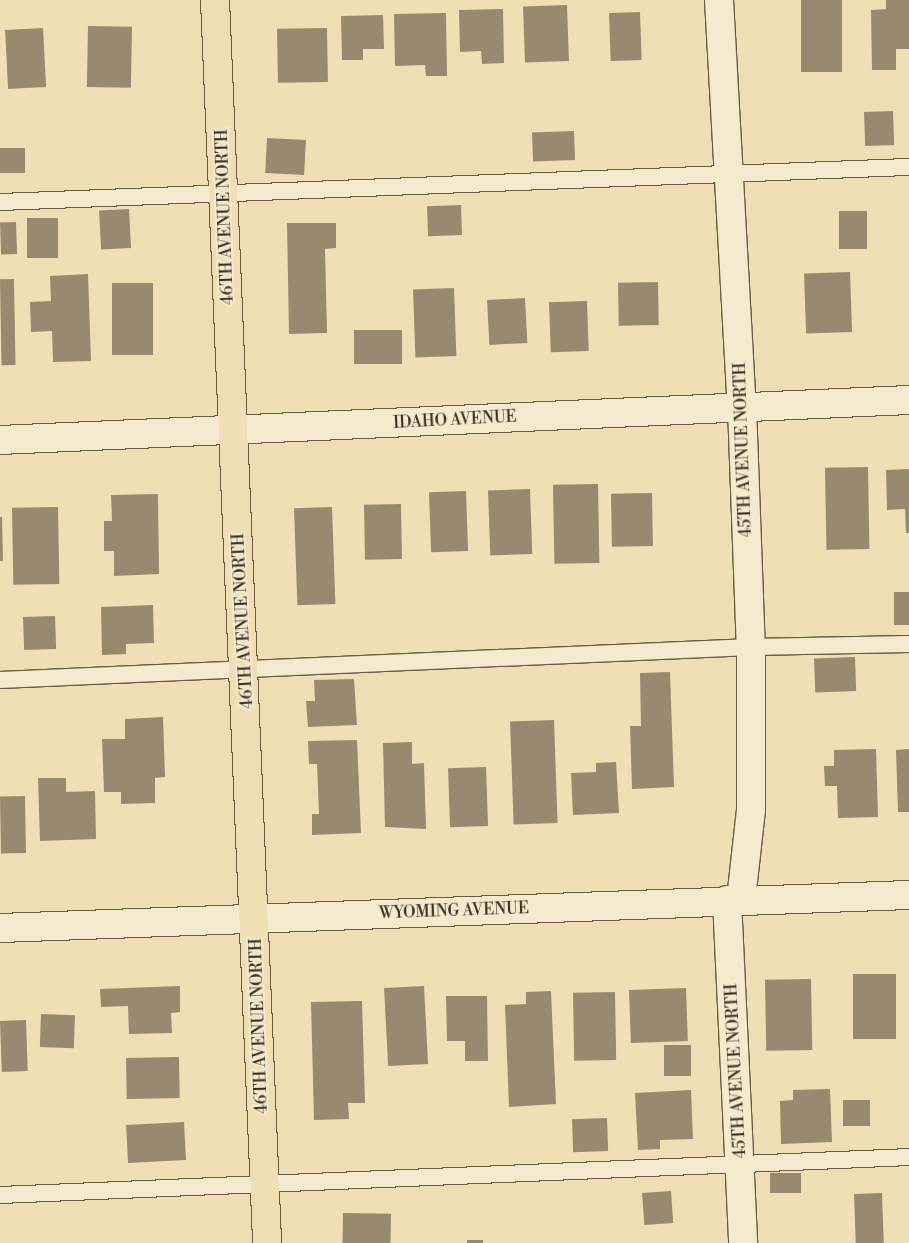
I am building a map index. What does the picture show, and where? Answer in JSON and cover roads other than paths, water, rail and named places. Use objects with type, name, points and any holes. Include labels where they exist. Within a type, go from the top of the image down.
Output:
[{"type":"main road","name":"46TH AVENUE NORTH","points":[[215,0],[245,669],[266,1243]]},
{"type":"street","name":"45TH AVENUE NORTH","points":[[719,0],[742,407],[751,647],[751,810],[734,900],[743,1243]]},
{"type":"street","name":"IDAHO AVENUE","points":[[0,440],[909,400]]},
{"type":"street","name":"WYOMING AVENUE","points":[[0,928],[909,895]]},
{"type":"lane","points":[[0,202],[225,192],[730,176],[909,166]]},
{"type":"lane","points":[[0,680],[751,647],[909,644]]},
{"type":"lane","points":[[0,1195],[265,1182],[740,1166],[909,1157]]}]
